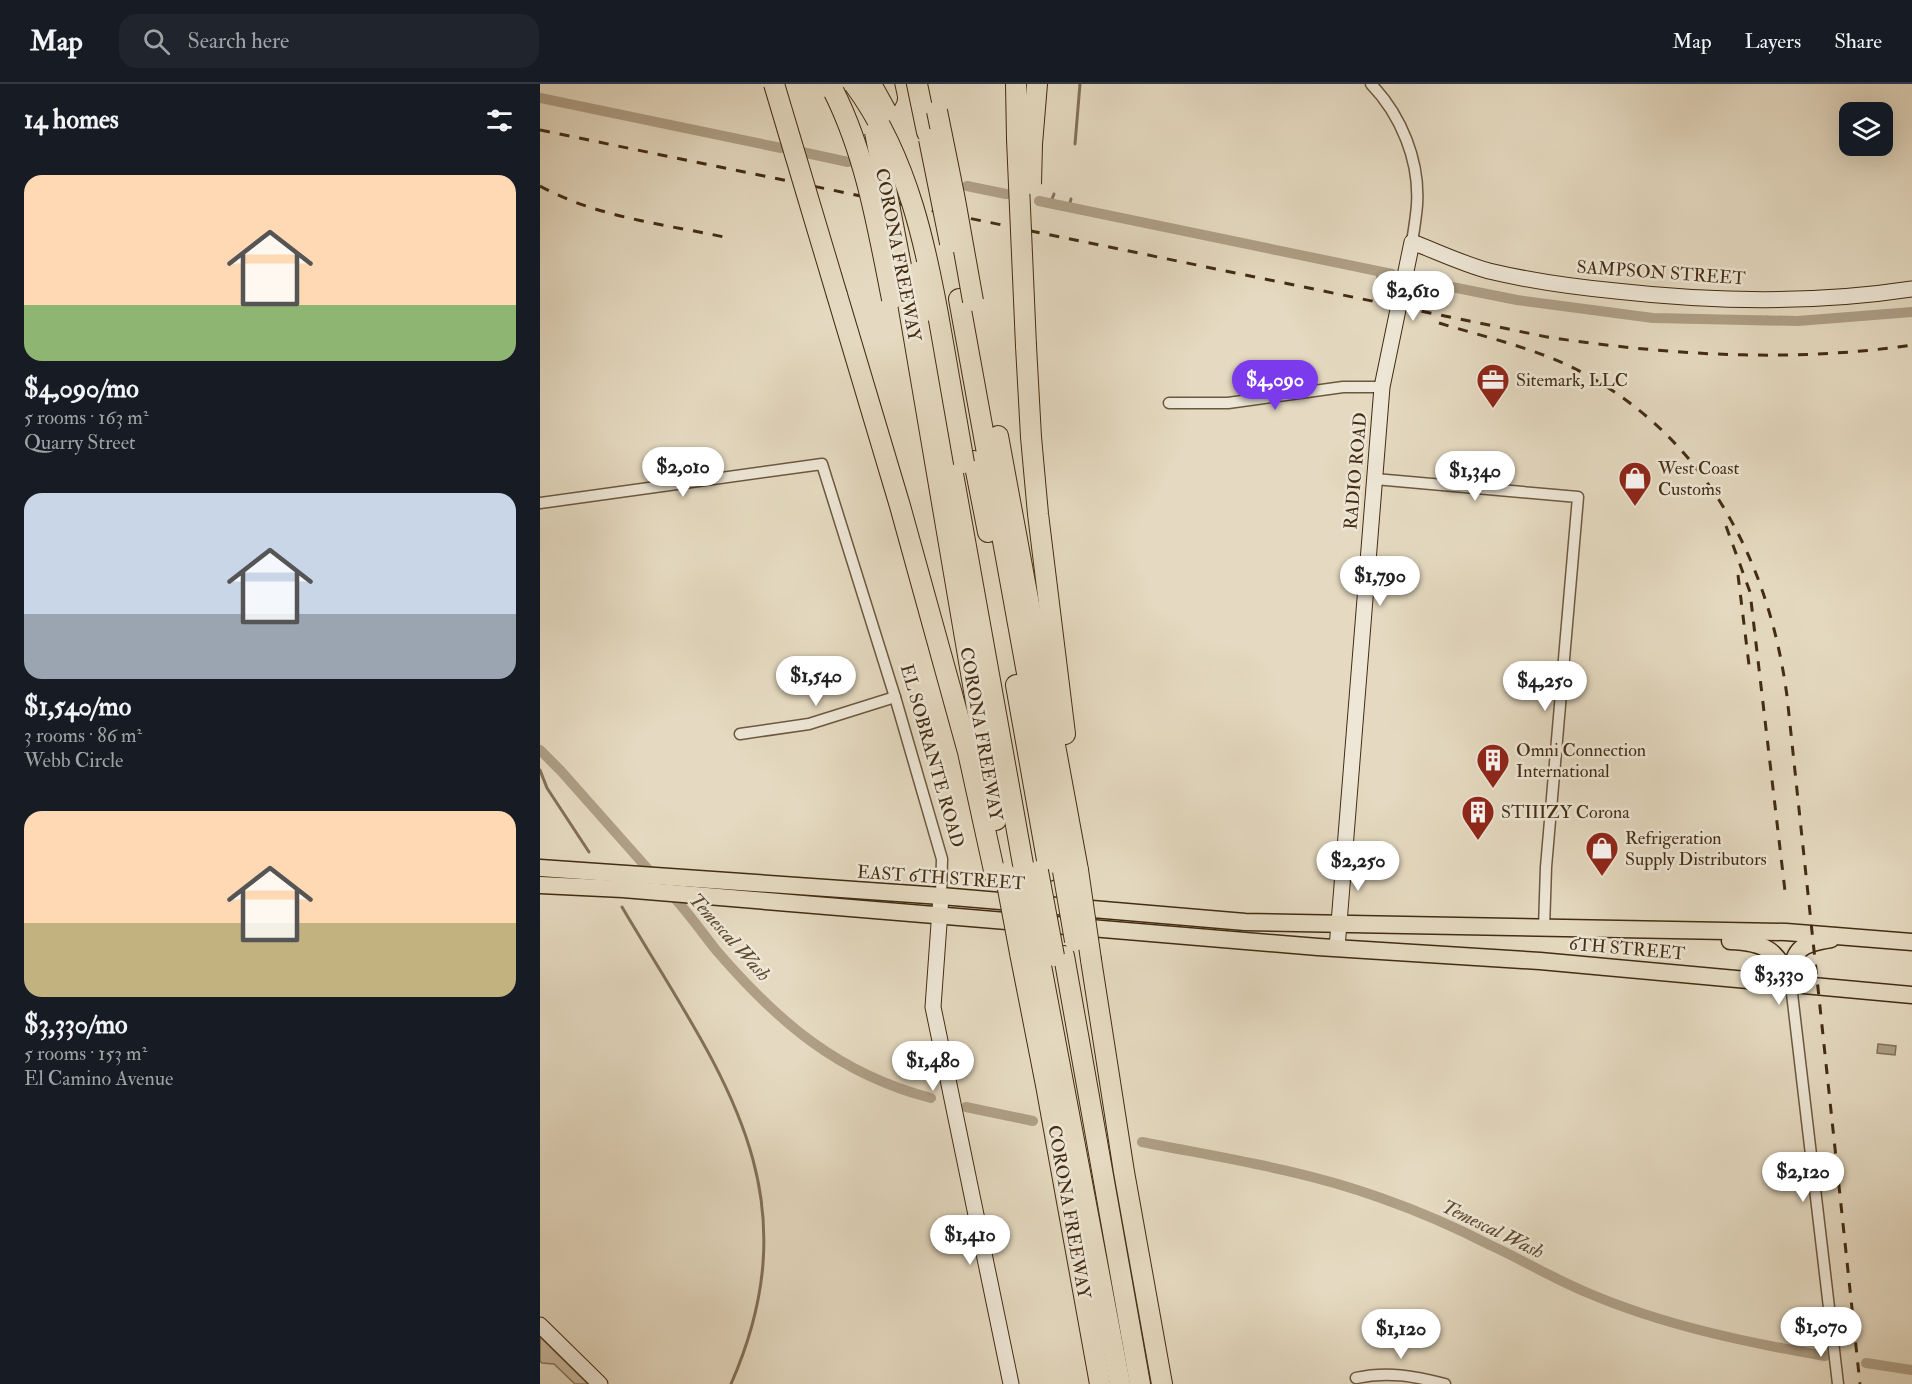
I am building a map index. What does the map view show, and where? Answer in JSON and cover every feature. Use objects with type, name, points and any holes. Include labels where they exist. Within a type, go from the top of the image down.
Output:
[{"type":"highway","points":[[774,84],[900,506],[968,752],[1036,872]]},
{"type":"highway","points":[[854,84],[875,116],[908,189],[930,267],[969,462]]},
{"type":"highway","points":[[916,84],[966,300],[1036,872]]},
{"type":"highway","name":"CORONA FREEWAY","points":[[929,84],[937,111],[955,200],[966,300],[1060,767],[1036,872],[999,897],[1013,920],[1058,956],[1095,1166],[1100,1384]]},
{"type":"highway","points":[[1016,84],[1025,141],[1026,346],[1031,437],[1037,503],[1066,731],[1060,767]]},
{"type":"highway","points":[[1025,141],[1036,84]]},
{"type":"highway","points":[[831,88],[860,156],[899,298]]},
{"type":"highway","points":[[875,90],[909,158],[934,232],[1036,872]]},
{"type":"highway","points":[[875,90],[924,312],[1036,872],[1058,956],[1130,1384]]},
{"type":"highway","name":"CORONA FREEWAY","points":[[875,90],[899,298],[926,402],[968,661],[1036,872],[1058,956],[1095,1166],[1162,1384]]},
{"type":"highway","points":[[1095,1166],[1120,1384]]},
{"type":"highway","points":[[1095,1166],[1140,1384]]},
{"type":"highway","points":[[1095,1166],[1150,1384]]},
{"type":"main road","name":"EAST 6TH STREET","points":[[540,868],[941,896],[1245,922],[1338,925]]},
{"type":"main road","name":"EAST 6TH STREET","points":[[540,885],[628,889],[1337,948]]},
{"type":"main road","name":"6TH STREET","points":[[1338,925],[1786,932],[1912,942]]},
{"type":"main road","points":[[1644,929],[1683,939],[1743,941],[1760,945],[1776,955],[1784,964],[1791,985]]},
{"type":"main road","points":[[1791,985],[1792,962],[1797,951],[1812,943],[1829,939],[1864,938]]},
{"type":"main road","name":"6TH STREET","points":[[1337,948],[1508,958],[1912,994]]},
{"type":"street","name":"RADIO ROAD","points":[[1337,948],[1382,387],[1407,269],[1418,202],[1413,158],[1390,106],[1371,84]]},
{"type":"street","name":"SAMPSON STREET","points":[[1412,242],[1488,271],[1573,287],[1661,296],[1708,299],[1826,298],[1912,289]]},
{"type":"street","points":[[1169,403],[1228,403],[1343,387],[1382,387]]},
{"type":"street","name":"EL SOBRANTE ROAD","points":[[540,503],[822,464],[895,697],[942,859],[933,1007],[937,1036],[962,1142],[1011,1384]]},
{"type":"street","points":[[1375,479],[1578,497],[1546,867],[1544,928]]},
{"type":"street","points":[[740,734],[808,724],[895,697]]},
{"type":"street","points":[[1791,985],[1838,1382]]},
{"type":"street","points":[[540,1325],[600,1384]]},
{"type":"street","points":[[1356,1378],[1391,1373],[1412,1375],[1444,1384]]},
{"type":"shaded area","points":[[540,1337],[588,1384],[575,1384],[554,1364],[542,1363],[540,1361]]},
{"type":"water","points":[[1878,1044],[1896,1046],[1895,1055],[1877,1053]]},
{"type":"waterway","points":[[1075,144],[1080,84]]},
{"type":"waterway","points":[[540,98],[781,148]]},
{"type":"waterway","points":[[802,152],[848,162]]},
{"type":"waterway","points":[[967,186],[1006,194]]},
{"type":"waterway","points":[[1050,204],[1054,194]]},
{"type":"waterway","points":[[1069,207],[1071,199]]},
{"type":"waterway","points":[[1039,201],[1392,274]]},
{"type":"waterway","points":[[1423,281],[1425,275]]},
{"type":"waterway","points":[[1417,280],[1517,300],[1653,318],[1798,321],[1912,312]]},
{"type":"waterway","name":"Temescal Wash","points":[[540,750],[655,877]]},
{"type":"waterway","points":[[540,770],[547,788],[589,852]]},
{"type":"waterway","name":"Temescal Wash","points":[[670,893],[739,976],[786,1022],[812,1042],[867,1075],[931,1098]]},
{"type":"waterway","points":[[622,907],[692,1023],[721,1078],[745,1133],[760,1190],[764,1250],[755,1314],[731,1384]]},
{"type":"waterway","name":"Temescal Wash","points":[[966,1107],[1033,1121]]},
{"type":"waterway","name":"Temescal Wash","points":[[1142,1142],[1263,1166],[1352,1188],[1395,1203],[1477,1238],[1575,1288],[1616,1304],[1704,1331],[1825,1356]]},
{"type":"waterway","name":"Temescal Wash","points":[[1866,1363],[1912,1370]]},
{"type":"railway","points":[[540,130],[1547,337],[1638,348],[1729,354],[1821,354],[1912,345]]},
{"type":"railway","points":[[540,186],[561,197],[607,212],[724,237]]},
{"type":"railway","points":[[1439,323],[1514,345],[1568,365],[1628,402],[1666,434],[1698,470],[1725,510],[1747,553],[1765,599],[1778,646],[1787,696],[1860,1384]]},
{"type":"railway","points":[[1726,526],[1750,592],[1785,891]]},
{"type":"railway","points":[[1738,575],[1749,665]]},
{"type":"place","name":"Sitemark, LLC","points":[[1493,409]]},
{"type":"place","name":"West Coast Customs","points":[[1635,507]]},
{"type":"place","name":"Omni Connection International","points":[[1493,789]]},
{"type":"place","name":"STIIIZY Corona","points":[[1478,841]]},
{"type":"place","name":"Refrigeration Supply Distributors","points":[[1602,877]]}]
